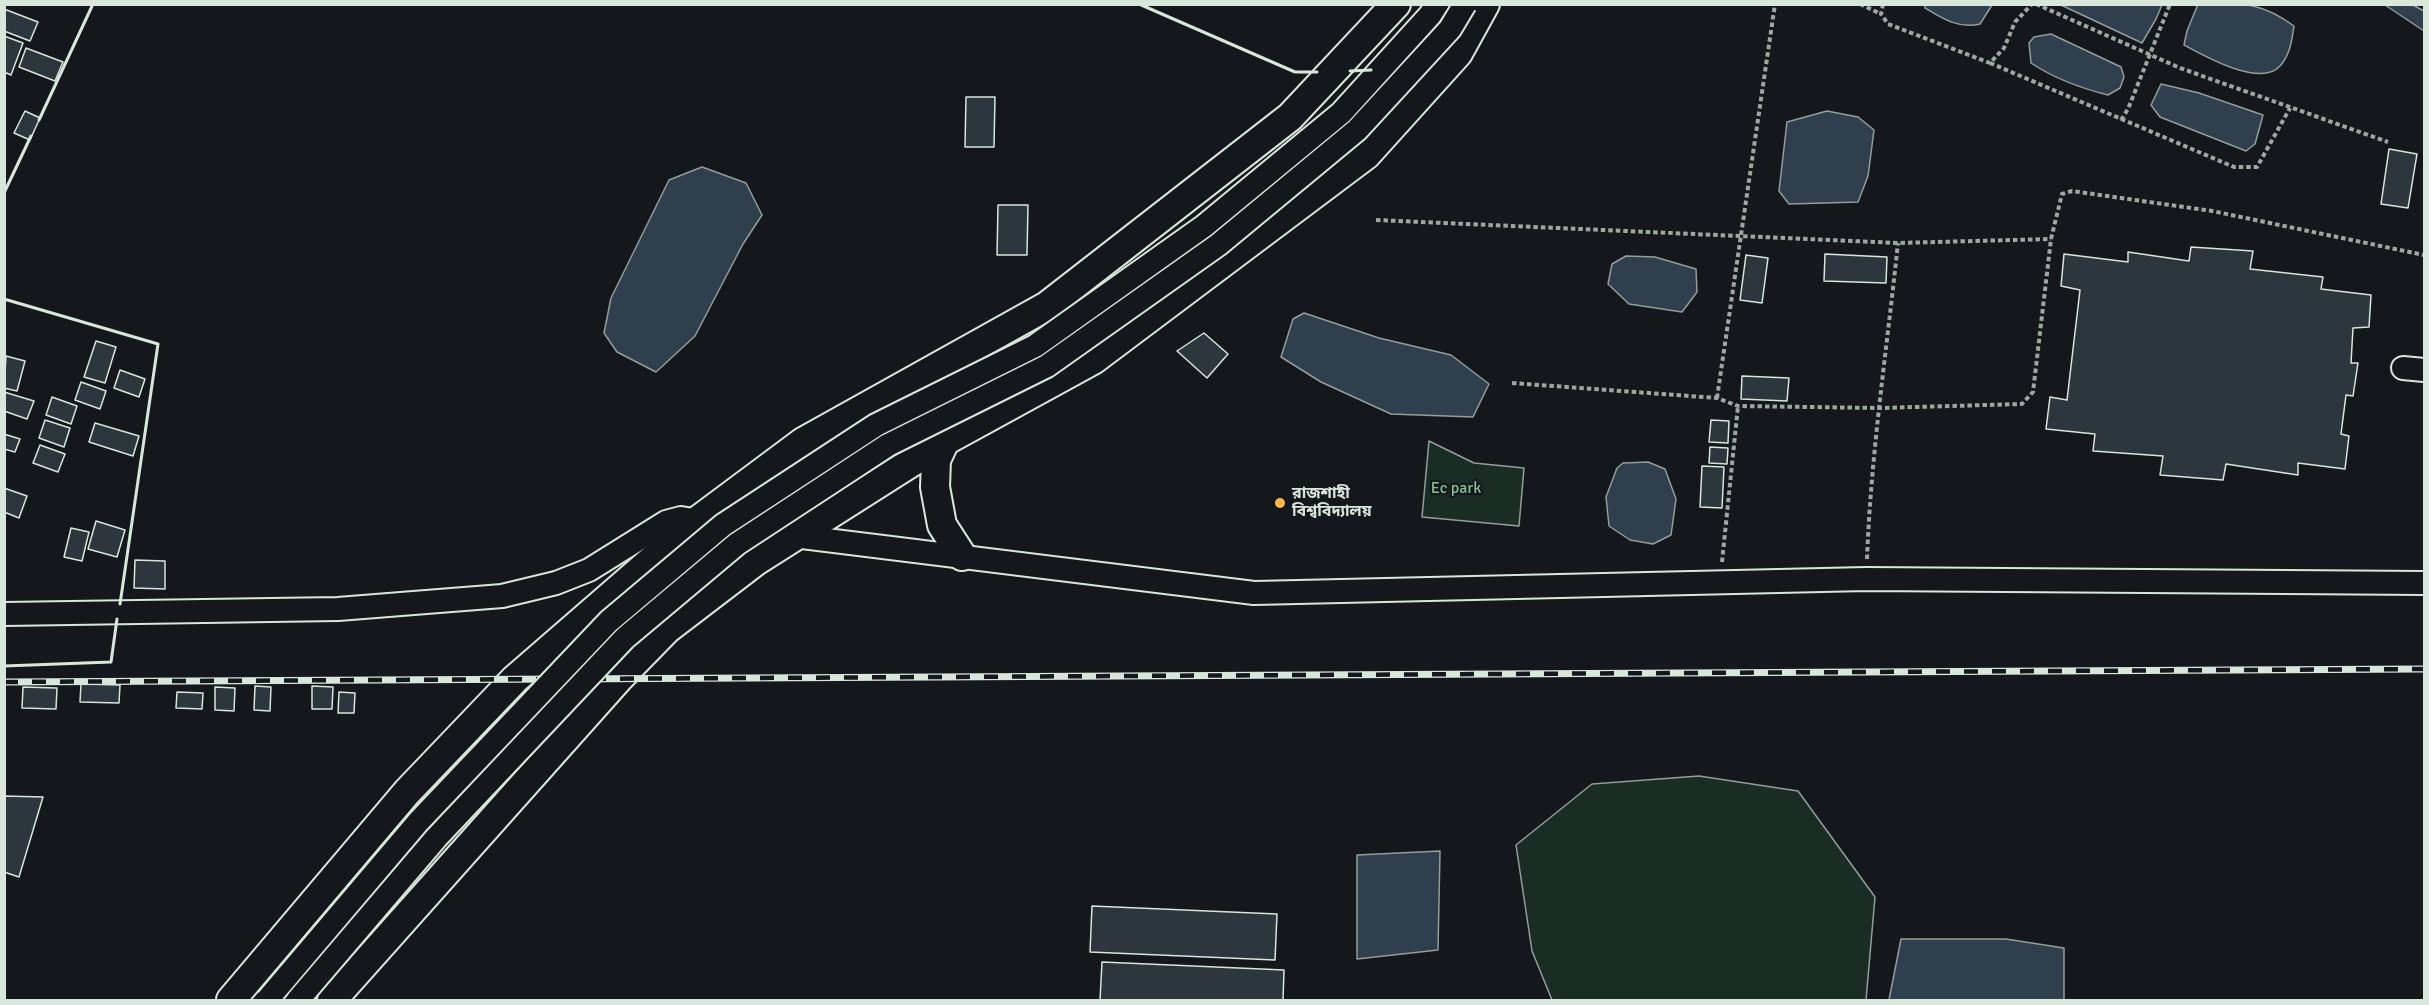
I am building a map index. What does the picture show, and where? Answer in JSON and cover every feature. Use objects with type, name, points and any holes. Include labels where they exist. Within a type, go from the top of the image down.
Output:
[{"type":"main road","points":[[231,1000],[407,792],[515,679],[697,521],[802,442],[1047,306],[1290,117],[1396,4]]},
{"type":"main road","points":[[332,1000],[619,678],[667,630],[756,561],[794,536],[945,441],[1094,360],[1365,155],[1458,53],[1485,4]]},
{"type":"main road","points":[[945,441],[936,460],[935,487],[942,525],[962,556]]},
{"type":"street","points":[[267,1000],[419,821],[609,621],[723,525],[876,425],[1035,346],[1204,226],[1341,113],[1430,15],[1437,4]]},
{"type":"street","points":[[298,1000],[437,837],[625,638],[737,544],[888,445],[1047,366],[1218,245],[1358,130],[1449,29],[1465,4]]},
{"type":"street","points":[[4,614],[338,609],[502,596],[556,583],[589,570],[666,522],[681,518],[794,536],[1254,593],[1720,580],[2424,583]]},
{"type":"path","points":[[1717,398],[1775,4]]},
{"type":"path","points":[[1860,4],[1881,14],[1888,24],[1990,63],[2234,167],[2257,167],[2290,108]]},
{"type":"path","points":[[1881,14],[1883,4]]},
{"type":"path","points":[[1990,63],[2004,48],[2014,22],[2034,4],[2181,68],[2388,142]]},
{"type":"path","points":[[2121,120],[2128,109],[2170,4]]},
{"type":"path","points":[[1512,383],[1717,398],[1738,406],[1881,408],[2022,404],[2033,392],[2051,239],[2062,194],[2072,191],[2212,211],[2424,255]]},
{"type":"path","points":[[1376,220],[1898,243],[2051,239]]},
{"type":"path","points":[[1866,579],[1870,488],[1881,408],[1898,243]]},
{"type":"path","points":[[1720,580],[1738,406]]},
{"type":"green space","name":"Ec park","points":[[1429,441],[1474,463],[1524,468],[1519,526],[1422,517]]},
{"type":"green space","points":[[1699,776],[1798,791],[1875,897],[1866,1000],[1552,1000],[1532,951],[1516,845],[1592,784]]},
{"type":"water","points":[[1925,4],[1992,5],[1980,24],[1965,25],[1945,19],[1925,8]]},
{"type":"water","points":[[2198,4],[2249,5],[2270,12],[2294,26],[2290,47],[2283,62],[2271,72],[2260,74],[2247,72],[2218,62],[2184,45]]},
{"type":"water","points":[[2061,5],[2162,5],[2142,43]]},
{"type":"water","points":[[2385,5],[2413,5],[2424,11],[2424,31]]},
{"type":"water","points":[[2051,34],[2121,67],[2124,77],[2120,88],[2108,95],[2078,86],[2031,63],[2029,43],[2034,37]]},
{"type":"water","points":[[2161,84],[2199,93],[2263,115],[2255,144],[2246,151],[2160,117],[2151,105]]},
{"type":"water","points":[[1827,111],[1858,117],[1874,130],[1868,176],[1858,202],[1789,204],[1779,191],[1787,122]]},
{"type":"water","points":[[702,167],[746,183],[762,215],[743,244],[695,336],[656,372],[617,352],[604,333],[611,298],[669,180]]},
{"type":"water","points":[[1626,256],[1655,257],[1696,269],[1697,292],[1682,312],[1629,304],[1608,284],[1612,264]]},
{"type":"water","points":[[1304,313],[1379,338],[1451,355],[1489,384],[1473,417],[1391,414],[1321,382],[1281,357],[1293,319]]},
{"type":"water","points":[[1648,462],[1665,469],[1676,499],[1671,535],[1653,544],[1630,540],[1609,526],[1606,497],[1617,468],[1623,463]]},
{"type":"water","points":[[1440,851],[1438,950],[1357,959],[1357,855]]},
{"type":"water","points":[[1901,939],[2006,939],[2064,948],[2064,1000],[1889,1000]]},
{"type":"building","points":[[4,9],[38,22],[30,41],[4,31]]},
{"type":"building","points":[[4,36],[23,43],[11,75],[4,72]]},
{"type":"building","points":[[26,48],[63,62],[55,81],[19,67]]},
{"type":"building","points":[[966,97],[995,97],[994,147],[965,147]]},
{"type":"building","points":[[25,111],[40,118],[30,140],[14,133]]},
{"type":"building","points":[[2389,149],[2417,154],[2408,208],[2381,204]]},
{"type":"building","points":[[998,205],[1028,205],[1027,255],[997,255]]},
{"type":"building","points":[[2191,247],[2253,251],[2250,269],[2323,277],[2321,289],[2371,295],[2369,327],[2353,328],[2351,363],[2358,363],[2353,396],[2346,395],[2341,434],[2349,436],[2345,469],[2298,463],[2298,475],[2226,464],[2223,480],[2160,475],[2163,456],[2093,451],[2095,434],[2046,429],[2050,397],[2067,400],[2080,290],[2061,286],[2064,254],[2128,262],[2128,252],[2189,261]]},
{"type":"building","points":[[1825,254],[1887,257],[1886,283],[1824,281]]},
{"type":"building","points":[[1746,255],[1768,258],[1762,303],[1740,300]]},
{"type":"building","points":[[1204,333],[1228,354],[1207,378],[1177,351]]},
{"type":"building","points":[[96,341],[116,347],[105,383],[84,377]]},
{"type":"building","points":[[6,356],[25,361],[17,391],[4,388]]},
{"type":"building","points":[[120,370],[145,379],[139,397],[114,388]]},
{"type":"building","points":[[1742,376],[1789,378],[1787,401],[1741,399]]},
{"type":"building","points":[[81,382],[106,391],[100,409],[75,400]]},
{"type":"building","points":[[4,392],[34,401],[27,419],[4,411]]},
{"type":"building","points":[[52,397],[77,406],[71,424],[46,415]]},
{"type":"building","points":[[45,420],[70,428],[64,447],[39,438]]},
{"type":"building","points":[[1711,420],[1729,421],[1728,443],[1709,442]]},
{"type":"building","points":[[95,423],[139,436],[133,456],[89,442]]},
{"type":"building","points":[[4,434],[20,439],[15,452],[4,449]]},
{"type":"building","points":[[40,445],[65,454],[58,472],[33,463]]},
{"type":"building","points":[[1710,447],[1728,448],[1727,464],[1709,463]]},
{"type":"building","points":[[1702,466],[1724,467],[1722,508],[1700,507]]},
{"type":"building","points":[[4,488],[27,496],[19,518],[4,512]]},
{"type":"building","points":[[96,521],[125,530],[117,557],[88,549]]},
{"type":"building","points":[[71,528],[89,532],[82,561],[64,557]]},
{"type":"building","points":[[135,560],[165,561],[165,589],[134,588]]},
{"type":"building","points":[[81,684],[120,685],[119,703],[80,702]]},
{"type":"building","points":[[255,686],[271,687],[270,711],[254,710]]},
{"type":"building","points":[[312,686],[333,687],[332,709],[312,709]]},
{"type":"building","points":[[23,687],[57,688],[56,709],[22,708]]},
{"type":"building","points":[[215,687],[235,688],[234,711],[215,710]]},
{"type":"building","points":[[177,692],[203,693],[202,709],[176,708]]},
{"type":"building","points":[[339,692],[355,693],[354,713],[338,713]]},
{"type":"building","points":[[4,796],[43,797],[19,877],[4,872]]},
{"type":"building","points":[[1092,906],[1277,914],[1275,960],[1090,952]]},
{"type":"building","points":[[1102,962],[1284,970],[1283,1000],[1100,1000]]},
{"type":"railway","points":[[4,682],[2424,669]]},
{"type":"wall","points":[[39,120],[93,4]]},
{"type":"wall","points":[[1139,4],[1295,72],[1317,72]]},
{"type":"wall","points":[[1350,71],[1371,70]]},
{"type":"wall","points":[[4,193],[31,136]]},
{"type":"wall","points":[[4,299],[158,344],[120,604]]},
{"type":"wall","points":[[4,666],[111,662],[117,619]]},
{"type":"place","name":"রাজশাহী বিশ্ববিদ্যালয়","points":[[1280,503]]}]
